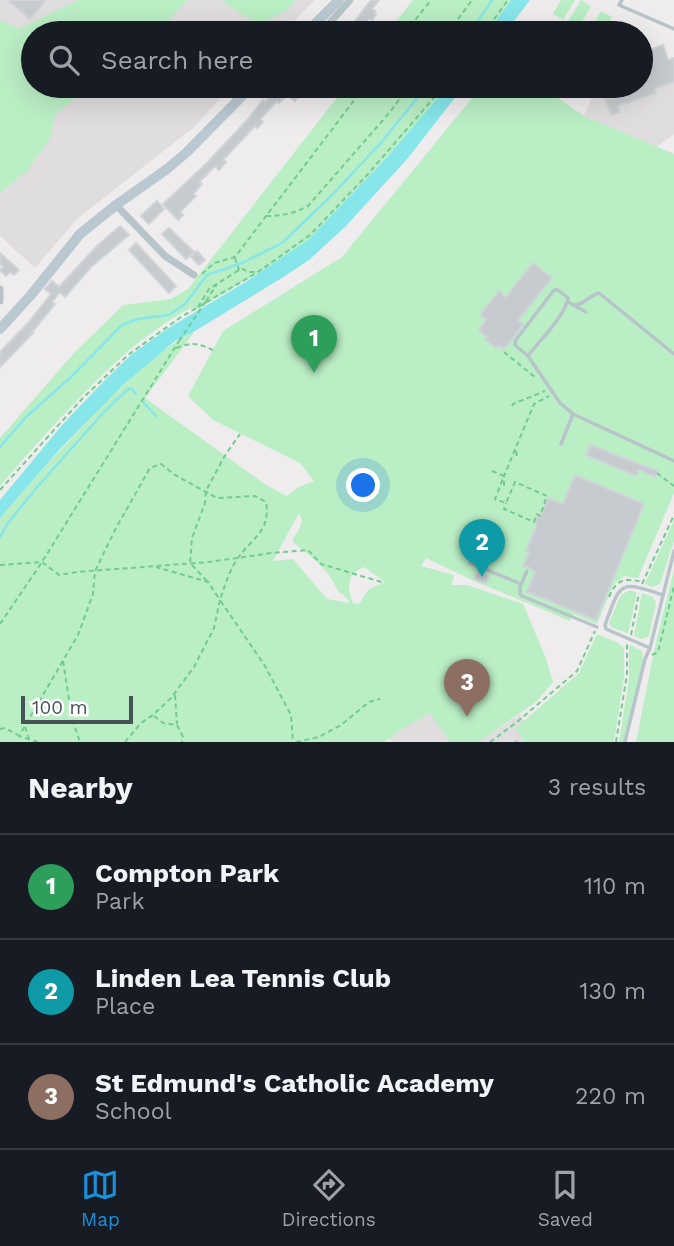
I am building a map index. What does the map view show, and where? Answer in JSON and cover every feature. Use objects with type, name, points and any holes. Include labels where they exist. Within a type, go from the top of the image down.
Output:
[{"type":"main road","points":[[318,21],[339,0]]},
{"type":"main road","points":[[0,329],[80,234],[167,169],[240,98]]},
{"type":"street","points":[[332,21],[350,0]]},
{"type":"street","points":[[116,205],[165,256],[194,275]]},
{"type":"street","points":[[0,289],[0,300]]},
{"type":"lane","points":[[621,0],[618,5],[674,29]]},
{"type":"lane","points":[[528,356],[568,302],[568,298],[558,290],[554,290],[515,341],[515,345],[528,356],[560,403],[573,414],[674,461]]},
{"type":"lane","points":[[575,305],[586,302],[599,293],[624,309],[674,354]]},
{"type":"lane","points":[[568,302],[586,312]]},
{"type":"lane","points":[[561,444],[573,414]]},
{"type":"lane","points":[[625,742],[674,551]]},
{"type":"lane","points":[[470,563],[521,584]]},
{"type":"lane","points":[[527,571],[521,584],[522,596],[597,627]]},
{"type":"lane","points":[[650,648],[606,629],[604,625],[617,594],[623,588],[636,586],[663,595]]},
{"type":"path","points":[[414,21],[431,0]]},
{"type":"path","points":[[457,21],[472,0]]},
{"type":"path","points":[[493,21],[508,0]]},
{"type":"path","points":[[194,275],[203,274],[214,263],[235,257],[356,98]]},
{"type":"path","points":[[265,216],[294,214],[308,206],[400,98]]},
{"type":"path","points":[[0,490],[82,399],[148,340],[258,272],[310,235],[434,98]]},
{"type":"path","points":[[235,257],[238,268]]},
{"type":"path","points":[[198,308],[204,295],[238,268],[258,272]]},
{"type":"path","points":[[0,624],[218,283]]},
{"type":"path","points":[[175,348],[190,343],[213,350]]},
{"type":"path","points":[[503,352],[540,382]]},
{"type":"path","points":[[512,406],[546,390]]},
{"type":"path","points":[[506,503],[495,499],[504,476],[534,404],[550,395]]},
{"type":"path","points":[[240,434],[223,457],[206,491],[205,503],[192,538],[190,563],[208,582],[265,666],[291,715],[294,742],[319,737],[341,725],[369,702],[380,699]]},
{"type":"path","points":[[517,446],[517,457]]},
{"type":"path","points":[[19,736],[78,635],[93,594],[95,571],[116,528],[150,468],[161,464],[217,498],[255,496],[266,502],[269,516],[256,540],[239,557],[228,576],[214,628],[194,667],[175,693],[141,723],[125,742]]},
{"type":"path","points":[[492,471],[504,476]]},
{"type":"path","points":[[657,473],[674,486]]},
{"type":"path","points":[[504,476],[505,485]]},
{"type":"path","points":[[515,482],[547,496],[540,516],[537,514],[534,522],[503,509],[506,503],[515,482]]},
{"type":"path","points":[[644,578],[674,515]]},
{"type":"path","points":[[0,565],[42,562],[59,575],[308,550],[321,564],[385,583]]},
{"type":"path","points":[[153,566],[208,582]]},
{"type":"path","points":[[645,659],[658,652],[674,586]]},
{"type":"path","points":[[631,634],[639,592]]},
{"type":"path","points":[[490,742],[578,671],[597,627]]},
{"type":"path","points":[[616,742],[627,674],[627,646]]},
{"type":"path","points":[[63,659],[72,719],[80,742]]},
{"type":"path","points":[[175,693],[177,725],[183,737],[182,742]]},
{"type":"path","points":[[153,715],[163,723],[177,725]]},
{"type":"path","points":[[25,727],[30,739]]},
{"type":"path","points":[[0,729],[5,728],[38,742]]},
{"type":"shaded area","points":[[0,0],[315,0],[294,21],[21,21],[21,98],[221,98],[193,128],[78,218],[35,268],[0,236]]},
{"type":"shaded area","points":[[674,69],[674,134],[657,147],[584,116],[592,98],[653,98],[653,76]]},
{"type":"shaded area","points":[[430,713],[436,721],[499,728],[520,714],[538,742],[392,742],[390,739],[397,732]]},
{"type":"green space","points":[[78,0],[187,0],[167,21],[35,21]]},
{"type":"green space","points":[[222,0],[296,0],[286,11],[266,21],[255,21]]},
{"type":"green space","points":[[413,0],[511,0],[496,21],[396,21]]},
{"type":"green space","points":[[561,0],[575,0],[563,20],[553,14]]},
{"type":"green space","points":[[581,0],[591,6],[583,21],[568,21]]},
{"type":"green space","points":[[601,11],[612,17],[610,21],[596,21]]},
{"type":"green space","points":[[0,20],[21,28],[21,98],[75,98],[55,115],[50,139],[28,170],[0,193]]},
{"type":"green space","points":[[337,98],[438,98],[389,155],[308,240],[195,311],[193,307],[173,318],[136,345],[85,392],[0,486],[0,438],[74,353],[123,305],[171,299],[188,289]]},
{"type":"green space","points":[[472,98],[558,98],[584,116],[674,154],[674,493],[638,578],[624,576],[616,582],[597,624],[573,614],[570,621],[426,558],[421,566],[454,575],[452,585],[467,585],[523,604],[553,682],[536,702],[478,742],[450,742],[430,713],[382,742],[0,742],[0,518],[102,406],[158,355],[195,331],[145,398],[266,485],[287,496],[314,481],[300,463],[213,420],[188,396],[223,331],[342,257]],"holes":[[[299,513],[302,520],[293,542],[323,568],[339,593],[350,603],[327,599],[293,559],[273,561]],[[364,567],[385,582],[369,589],[359,604],[353,603],[349,592],[350,582],[358,570]]]},
{"type":"green space","points":[[674,520],[674,541],[660,584],[652,587],[645,584]]},
{"type":"green space","points":[[674,570],[674,742],[636,742],[656,642]]},
{"type":"green space","points":[[630,590],[637,593],[627,633],[611,627],[609,623],[621,595]]},
{"type":"green space","points":[[642,593],[653,597],[656,602],[649,636],[642,639],[634,636]]},
{"type":"green space","points":[[597,634],[624,648],[624,676],[614,742],[524,742],[516,728],[579,673]]},
{"type":"green space","points":[[630,645],[642,651],[643,661],[624,742],[619,742],[629,679]]},
{"type":"water","points":[[511,0],[530,0],[514,21],[496,21]]},
{"type":"water","points":[[438,98],[455,98],[408,158],[346,226],[309,260],[175,341],[124,384],[61,448],[0,518],[0,500],[63,424],[131,355],[167,329],[244,283],[308,240],[389,155]]},
{"type":"building","points":[[8,0],[46,0],[30,19]]},
{"type":"building","points":[[371,0],[379,0],[372,9],[376,14],[372,20],[369,18],[367,21],[355,21]]},
{"type":"building","points":[[663,45],[668,60],[674,58],[674,82],[655,88],[656,93],[653,94],[653,49]]},
{"type":"building","points":[[269,98],[284,98],[279,103],[277,101],[260,119],[263,122],[257,128],[255,126],[223,160],[226,162],[219,170],[215,166],[199,182],[202,184],[193,194],[196,196],[180,212],[183,215],[178,220],[163,204],[208,162],[263,100],[265,102]]},
{"type":"building","points":[[641,98],[618,106],[620,112],[612,115],[605,99]]},
{"type":"building","points":[[157,201],[164,209],[149,224],[141,216]]},
{"type":"building","points":[[120,226],[129,235],[91,267],[65,297],[60,292],[52,302],[55,304],[33,333],[0,367],[0,352],[51,294],[45,289],[52,281],[59,287],[96,247]]},
{"type":"building","points":[[169,228],[194,252],[186,259],[162,234]]},
{"type":"building","points":[[136,243],[176,286],[169,293],[129,250]]},
{"type":"building","points":[[197,251],[205,260],[199,265],[191,257]]},
{"type":"building","points":[[0,253],[19,270],[14,275],[10,272],[6,276],[0,270],[3,267]]},
{"type":"building","points":[[533,263],[552,278],[518,320],[523,324],[511,341],[504,349],[499,345],[496,348],[479,330],[486,320],[480,315],[499,291],[506,297]]},
{"type":"building","points":[[590,445],[658,471],[656,477],[639,470],[636,476],[586,455]]},
{"type":"building","points":[[575,475],[644,504],[596,620],[527,592],[535,572],[523,567],[529,552],[526,551],[537,524],[534,523],[537,516],[540,517],[548,498],[563,504]]},
{"type":"building","points":[[478,571],[489,576],[486,583],[474,579]]},
{"type":"waterway","points":[[478,21],[492,0]]},
{"type":"waterway","points":[[0,447],[27,416],[72,376],[122,325],[138,319],[169,315],[185,304],[207,275],[242,263],[282,243],[380,144],[417,98]]},
{"type":"waterway","points":[[0,537],[39,485],[104,412],[128,389],[132,389],[136,394]]},
{"type":"waterway","points":[[142,401],[156,416]]},
{"type":"place","name":"Compton Park","points":[[314,373]]},
{"type":"place","name":"Linden Lea Tennis Club","points":[[482,577]]},
{"type":"place","name":"St Edmund's Catholic Academy","points":[[467,717]]}]
